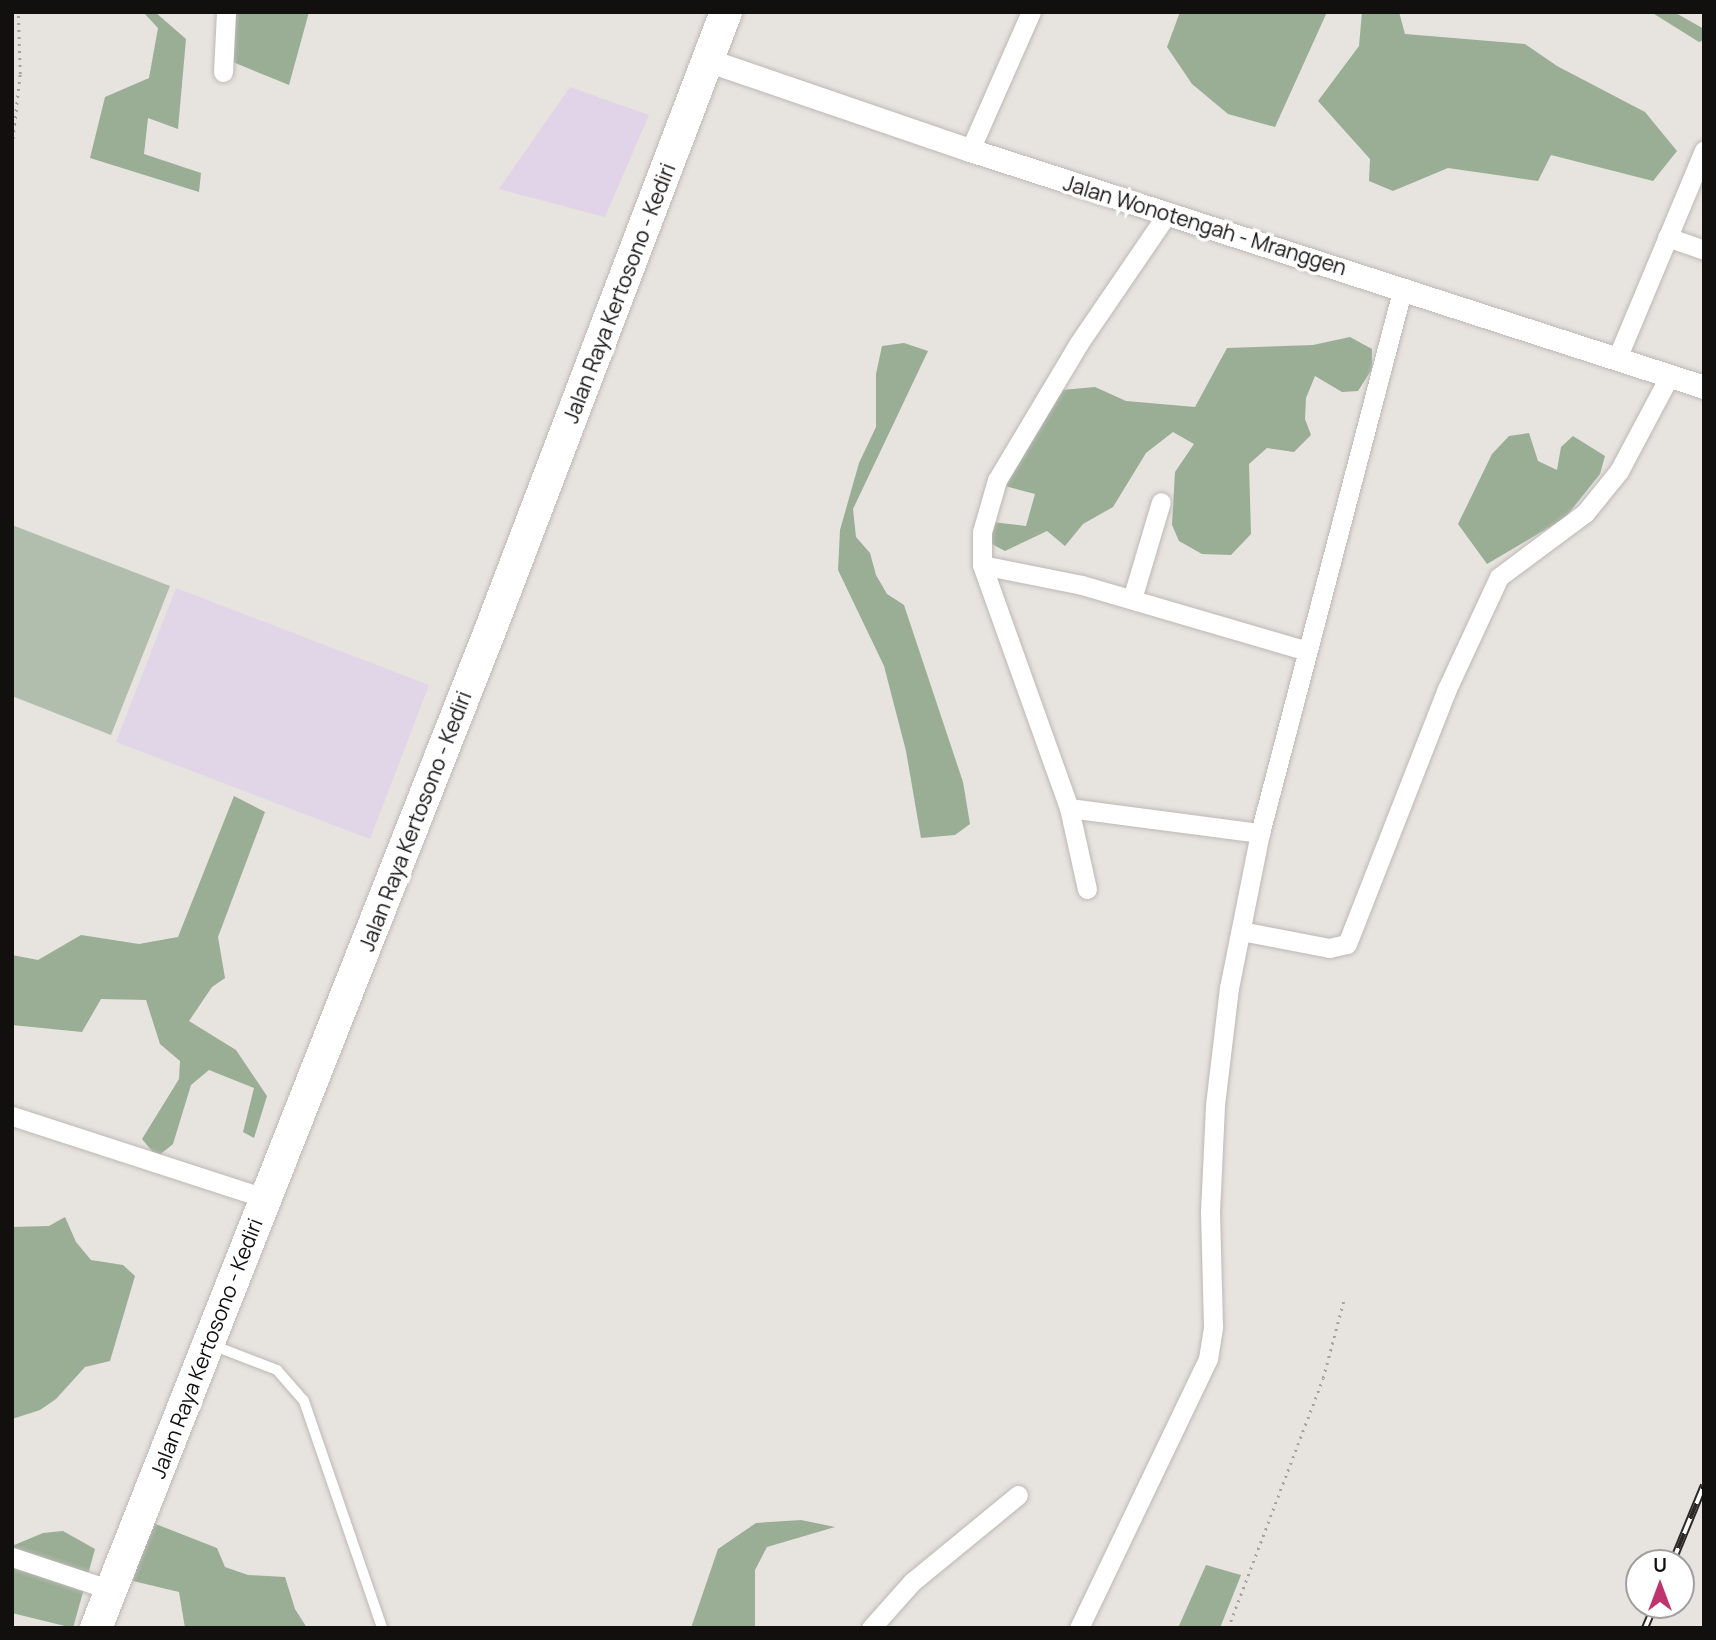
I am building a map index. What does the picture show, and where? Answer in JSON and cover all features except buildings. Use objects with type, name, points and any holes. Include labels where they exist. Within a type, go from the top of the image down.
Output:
[{"type":"highway","name":"Jalan Raya Kertosono - Kediri","points":[[96,1628],[462,701],[726,12]]},
{"type":"street","points":[[223,72],[226,12]]},
{"type":"street","points":[[970,150],[1031,12]]},
{"type":"street","name":"Jalan Wonotengah - Mranggen","points":[[708,60],[970,150],[1618,356],[1704,387]]},
{"type":"street","points":[[1618,356],[1704,150]]},
{"type":"street","points":[[1087,890],[1069,808],[982,565],[982,532],[997,480],[1079,343],[1167,214]]},
{"type":"street","points":[[1667,237],[1704,250]]},
{"type":"street","points":[[1079,1628],[1208,1359],[1213,1326],[1210,1212],[1215,1105],[1241,930],[1260,834],[1305,650],[1403,287]]},
{"type":"street","points":[[1241,930],[1329,948],[1347,944],[1356,931],[1447,689],[1499,578],[1585,513],[1619,471],[1670,375]]},
{"type":"street","points":[[1132,599],[1161,502]]},
{"type":"street","points":[[982,565],[1132,599],[1305,650]]},
{"type":"street","points":[[1069,808],[1260,834]]},
{"type":"street","points":[[12,1116],[264,1198]]},
{"type":"street","points":[[871,1628],[912,1582],[1018,1495]]},
{"type":"street","points":[[12,1557],[111,1590]]},
{"type":"lane","points":[[208,1343],[277,1370],[304,1401],[382,1628]]},
{"type":"path","points":[[12,146],[20,74],[18,12]]},
{"type":"path","points":[[1228,1628],[1323,1378],[1344,1299]]},
{"type":"shaded area","points":[[570,87],[649,115],[605,217],[499,189]]},
{"type":"shaded area","points":[[176,588],[429,685],[370,839],[116,742]]},
{"type":"green space","points":[[143,12],[155,12],[186,39],[178,129],[148,118],[144,154],[201,173],[199,192],[90,158],[105,97],[149,78],[158,28]]},
{"type":"green space","points":[[225,12],[309,12],[289,85],[223,58]]},
{"type":"green space","points":[[1180,12],[1327,12],[1275,127],[1228,114],[1192,84],[1167,47]]},
{"type":"green space","points":[[1362,12],[1399,12],[1405,34],[1525,44],[1557,66],[1645,112],[1677,151],[1653,181],[1551,155],[1538,181],[1448,168],[1393,191],[1369,181],[1370,159],[1318,101],[1359,46]]},
{"type":"green space","points":[[1651,12],[1674,12],[1704,29],[1704,40],[1699,42]]},
{"type":"green space","points":[[1350,337],[1372,349],[1372,369],[1358,391],[1342,392],[1315,376],[1306,398],[1305,419],[1311,435],[1294,452],[1267,448],[1249,464],[1251,534],[1231,555],[1202,554],[1179,541],[1172,525],[1175,472],[1194,444],[1173,432],[1146,453],[1113,507],[1083,524],[1065,546],[1047,531],[1005,551],[990,543],[992,522],[1026,526],[1035,494],[1005,486],[1021,452],[1062,390],[1095,387],[1126,401],[1195,407],[1227,348],[1313,345]]},
{"type":"green space","points":[[904,343],[928,351],[853,509],[856,537],[870,553],[876,575],[887,594],[904,605],[963,782],[970,824],[955,835],[921,838],[906,751],[884,666],[838,570],[840,530],[859,463],[876,427],[876,374],[882,346]]},
{"type":"green space","points":[[1529,433],[1538,461],[1557,470],[1561,447],[1573,436],[1605,456],[1600,474],[1565,518],[1487,564],[1458,524],[1492,454],[1509,436]]},
{"type":"green space","points":[[12,525],[170,586],[111,735],[12,696]]},
{"type":"green space","points":[[234,796],[265,812],[218,937],[225,978],[212,987],[189,1021],[236,1050],[267,1096],[254,1138],[243,1132],[254,1088],[209,1070],[191,1085],[173,1144],[157,1157],[142,1139],[179,1079],[180,1061],[160,1044],[146,1000],[101,999],[82,1032],[12,1025],[12,955],[38,960],[81,935],[139,944],[178,937]]},
{"type":"green space","points":[[65,1217],[76,1242],[91,1260],[123,1265],[135,1276],[110,1361],[85,1367],[56,1399],[40,1410],[12,1419],[12,1227],[49,1226]]},
{"type":"green space","points":[[801,1520],[835,1527],[767,1547],[755,1570],[755,1628],[691,1628],[718,1549],[756,1523]]},
{"type":"green space","points":[[148,1521],[217,1548],[225,1567],[248,1575],[285,1577],[295,1609],[307,1628],[185,1628],[179,1592],[133,1581]]},
{"type":"green space","points":[[63,1531],[95,1549],[73,1628],[12,1613],[12,1546],[43,1533]]},
{"type":"green space","points":[[1206,1565],[1241,1575],[1220,1628],[1178,1628]]},
{"type":"railway","points":[[1678,1549],[1704,1485]]},
{"type":"railway","points":[[1645,1628],[1649,1619]]}]
